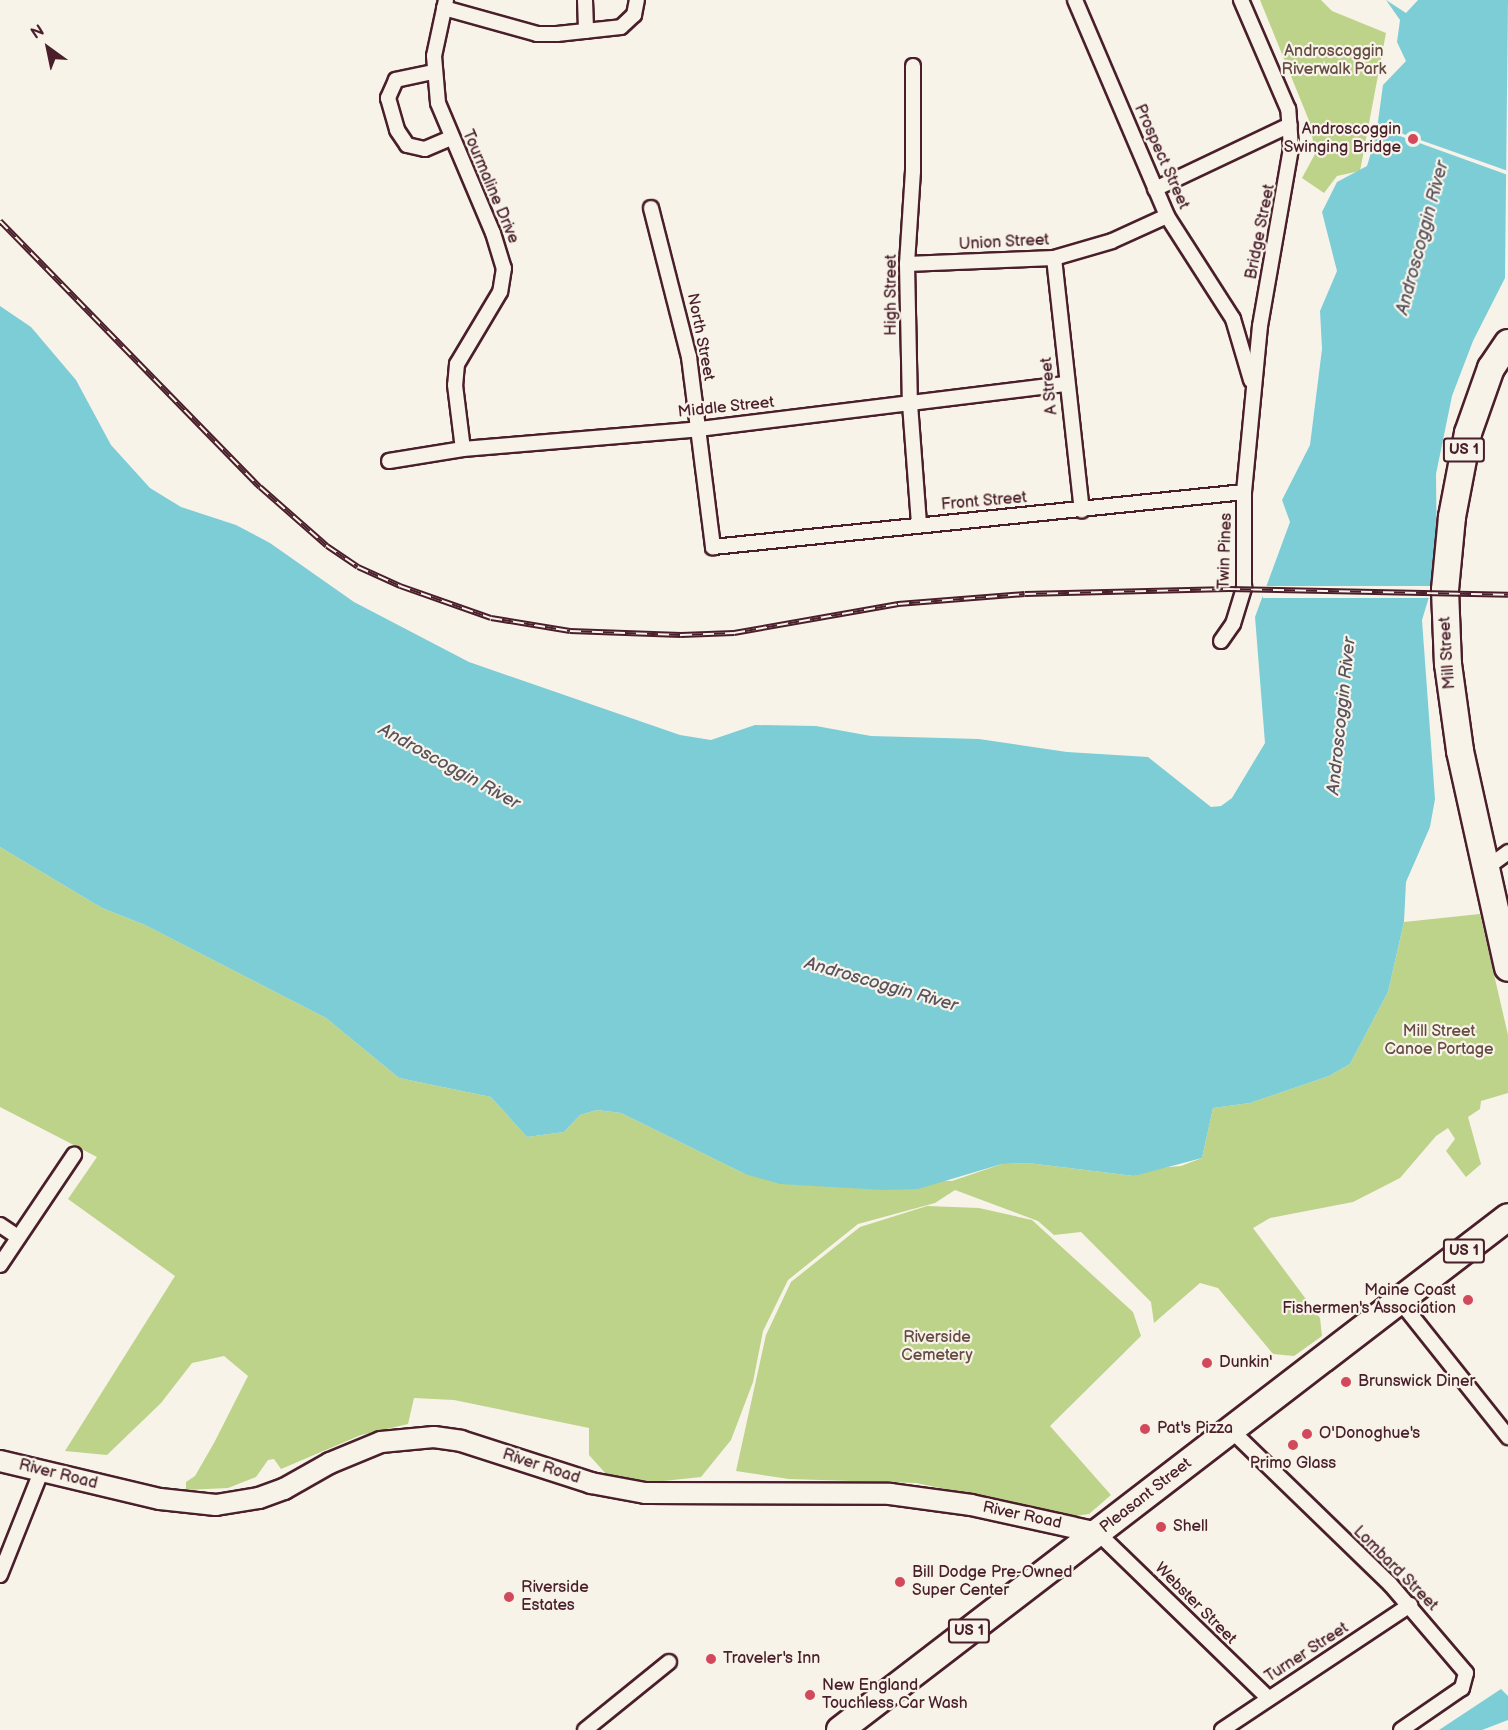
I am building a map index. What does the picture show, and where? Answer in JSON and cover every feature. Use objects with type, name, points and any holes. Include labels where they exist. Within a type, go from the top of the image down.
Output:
[{"type":"highway","name":"Mill Street","points":[[1508,343],[1491,368],[1468,433],[1446,565],[1446,639],[1452,701],[1485,869],[1508,968]]},
{"type":"highway","name":"Pleasant Street","points":[[840,1730],[1400,1301],[1506,1217]]},
{"type":"street","points":[[585,0],[586,32]]},
{"type":"street","points":[[445,4],[537,34],[612,29],[629,22],[637,0]]},
{"type":"street","name":"Prospect Street","points":[[1075,0],[1167,216],[1221,298],[1240,341],[1253,387]]},
{"type":"street","name":"Bridge Street","points":[[1241,0],[1288,109],[1290,125],[1289,177],[1260,326],[1245,485]]},
{"type":"street","name":"Tourmaline Drive","points":[[445,4],[433,72],[451,138],[493,232],[504,268],[500,292],[462,354],[455,373],[463,449]]},
{"type":"street","name":"High Street","points":[[913,66],[913,171],[907,264],[910,404],[919,524]]},
{"type":"street","points":[[433,72],[396,80],[388,98],[401,140],[415,148],[424,149],[451,138]]},
{"type":"street","points":[[1155,189],[1290,125]]},
{"type":"street","name":"North Street","points":[[651,208],[687,346],[713,547]]},
{"type":"street","name":"Union Street","points":[[907,264],[1054,258],[1112,241],[1167,216]]},
{"type":"street","name":"A Street","points":[[1054,258],[1066,384],[1082,510]]},
{"type":"street","name":"Middle Street","points":[[389,461],[463,449],[699,429],[1066,384]]},
{"type":"street","name":"Front Street","points":[[713,547],[919,524],[1082,510],[1245,485]]},
{"type":"street","name":"Twin Pines","points":[[1221,641],[1233,624],[1244,587],[1245,485]]},
{"type":"street","points":[[1485,869],[1508,852]]},
{"type":"street","points":[[0,1265],[74,1155]]},
{"type":"street","points":[[0,1225],[18,1237]]},
{"type":"street","points":[[1400,1301],[1508,1437]]},
{"type":"street","name":"Lombard Street","points":[[1231,1430],[1410,1605],[1458,1660],[1466,1681],[1450,1698],[1401,1730]]},
{"type":"street","name":"River Road","points":[[0,1461],[159,1499],[230,1504],[284,1489],[330,1463],[381,1442],[434,1437],[461,1441],[591,1483],[645,1493],[890,1494],[970,1505],[1098,1533]]},
{"type":"street","points":[[0,1575],[41,1472]]},
{"type":"street","name":"Webster Street","points":[[1098,1533],[1268,1698]]},
{"type":"street","name":"Turner Street","points":[[1222,1730],[1410,1605]]},
{"type":"street","points":[[585,1730],[669,1662]]},
{"type":"green space","name":"Androscoggin Riverwalk Park","points":[[1260,0],[1321,0],[1332,11],[1386,33],[1360,171],[1337,176],[1324,193],[1302,178],[1315,154],[1310,123]]},
{"type":"green space","name":"Mill Street Canoe Portage","points":[[0,847],[102,908],[145,925],[326,1018],[399,1078],[491,1097],[527,1137],[564,1132],[580,1115],[597,1110],[621,1113],[745,1174],[952,1181],[1002,1164],[1028,1163],[1134,1176],[1157,1168],[1181,1166],[1202,1158],[1213,1108],[1250,1103],[1329,1076],[1350,1064],[1388,992],[1404,922],[1480,914],[1508,1035],[1508,1093],[1481,1101],[1480,1109],[1468,1117],[1481,1164],[1466,1177],[1446,1151],[1455,1139],[1448,1128],[1436,1136],[1400,1178],[1353,1202],[1270,1218],[1253,1228],[1320,1318],[1322,1336],[1294,1356],[1273,1354],[1218,1288],[1200,1283],[1154,1323],[1151,1302],[1081,1232],[1054,1235],[1038,1221],[955,1190],[935,1203],[858,1224],[788,1280],[763,1331],[753,1382],[731,1440],[701,1477],[654,1482],[607,1475],[589,1455],[589,1428],[454,1400],[414,1398],[408,1424],[361,1435],[281,1469],[274,1459],[268,1460],[256,1477],[228,1488],[186,1490],[186,1482],[195,1476],[248,1376],[224,1356],[192,1363],[161,1403],[107,1455],[65,1451],[175,1276],[68,1199],[97,1157],[0,1107]]},
{"type":"green space","name":"Riverside Cemetery","points":[[927,1206],[979,1208],[1032,1220],[1133,1312],[1141,1336],[1050,1426],[1111,1495],[1089,1514],[1075,1516],[916,1483],[789,1479],[736,1471],[766,1335],[791,1282],[860,1227]]},
{"type":"water","name":"Androscoggin River","points":[[1386,0],[1406,13],[1418,0],[1508,0],[1505,278],[1473,341],[1452,396],[1436,474],[1437,571],[1422,620],[1435,799],[1430,827],[1406,882],[1404,922],[1388,992],[1350,1064],[1329,1076],[1250,1103],[1213,1108],[1202,1158],[1134,1176],[1028,1163],[1002,1164],[918,1189],[884,1190],[780,1184],[745,1174],[621,1113],[597,1110],[580,1115],[564,1132],[527,1137],[491,1097],[399,1078],[326,1018],[145,925],[102,908],[0,847],[0,306],[31,327],[76,380],[111,445],[150,488],[181,507],[236,525],[270,543],[354,602],[469,662],[680,735],[711,740],[755,725],[816,726],[871,736],[979,739],[1067,752],[1148,757],[1211,807],[1221,806],[1232,798],[1265,743],[1255,617],[1290,522],[1282,500],[1310,445],[1322,349],[1320,311],[1337,271],[1322,212],[1337,182],[1367,166],[1376,136],[1383,85],[1406,61],[1397,42],[1400,20]]},
{"type":"water","points":[[1501,1689],[1508,1696],[1508,1720],[1482,1730],[1439,1730]]},
{"type":"pier","name":"Androscoggin Swinging Bridge","points":[[1375,124],[1508,171],[1508,175],[1375,127]]},
{"type":"pier","points":[[1263,586],[1435,586],[1435,598],[1263,598]]},
{"type":"railway","points":[[0,221],[260,487],[327,546],[358,567],[400,586],[491,618],[570,631],[681,635],[734,633],[898,604],[1025,594],[1229,589],[1508,595]]},
{"type":"place","name":"Androscoggin Swinging Bridge","points":[[1413,139]]},
{"type":"place","name":"Maine Coast Fishermen's Association","points":[[1468,1300]]},
{"type":"place","name":"Dunkin'","points":[[1207,1363]]},
{"type":"place","name":"Brunswick Diner","points":[[1346,1382]]},
{"type":"place","name":"Pat's Pizza","points":[[1145,1429]]},
{"type":"place","name":"O'Donoghue's","points":[[1307,1434]]},
{"type":"place","name":"Primo Glass","points":[[1293,1445]]},
{"type":"place","name":"Shell","points":[[1161,1527]]},
{"type":"place","name":"Bill Dodge Pre-Owned Super Center","points":[[900,1582]]},
{"type":"place","name":"Riverside Estates","points":[[509,1597]]},
{"type":"place","name":"Traveler's Inn","points":[[711,1659]]},
{"type":"place","name":"New England Touchless Car Wash","points":[[810,1695]]}]
